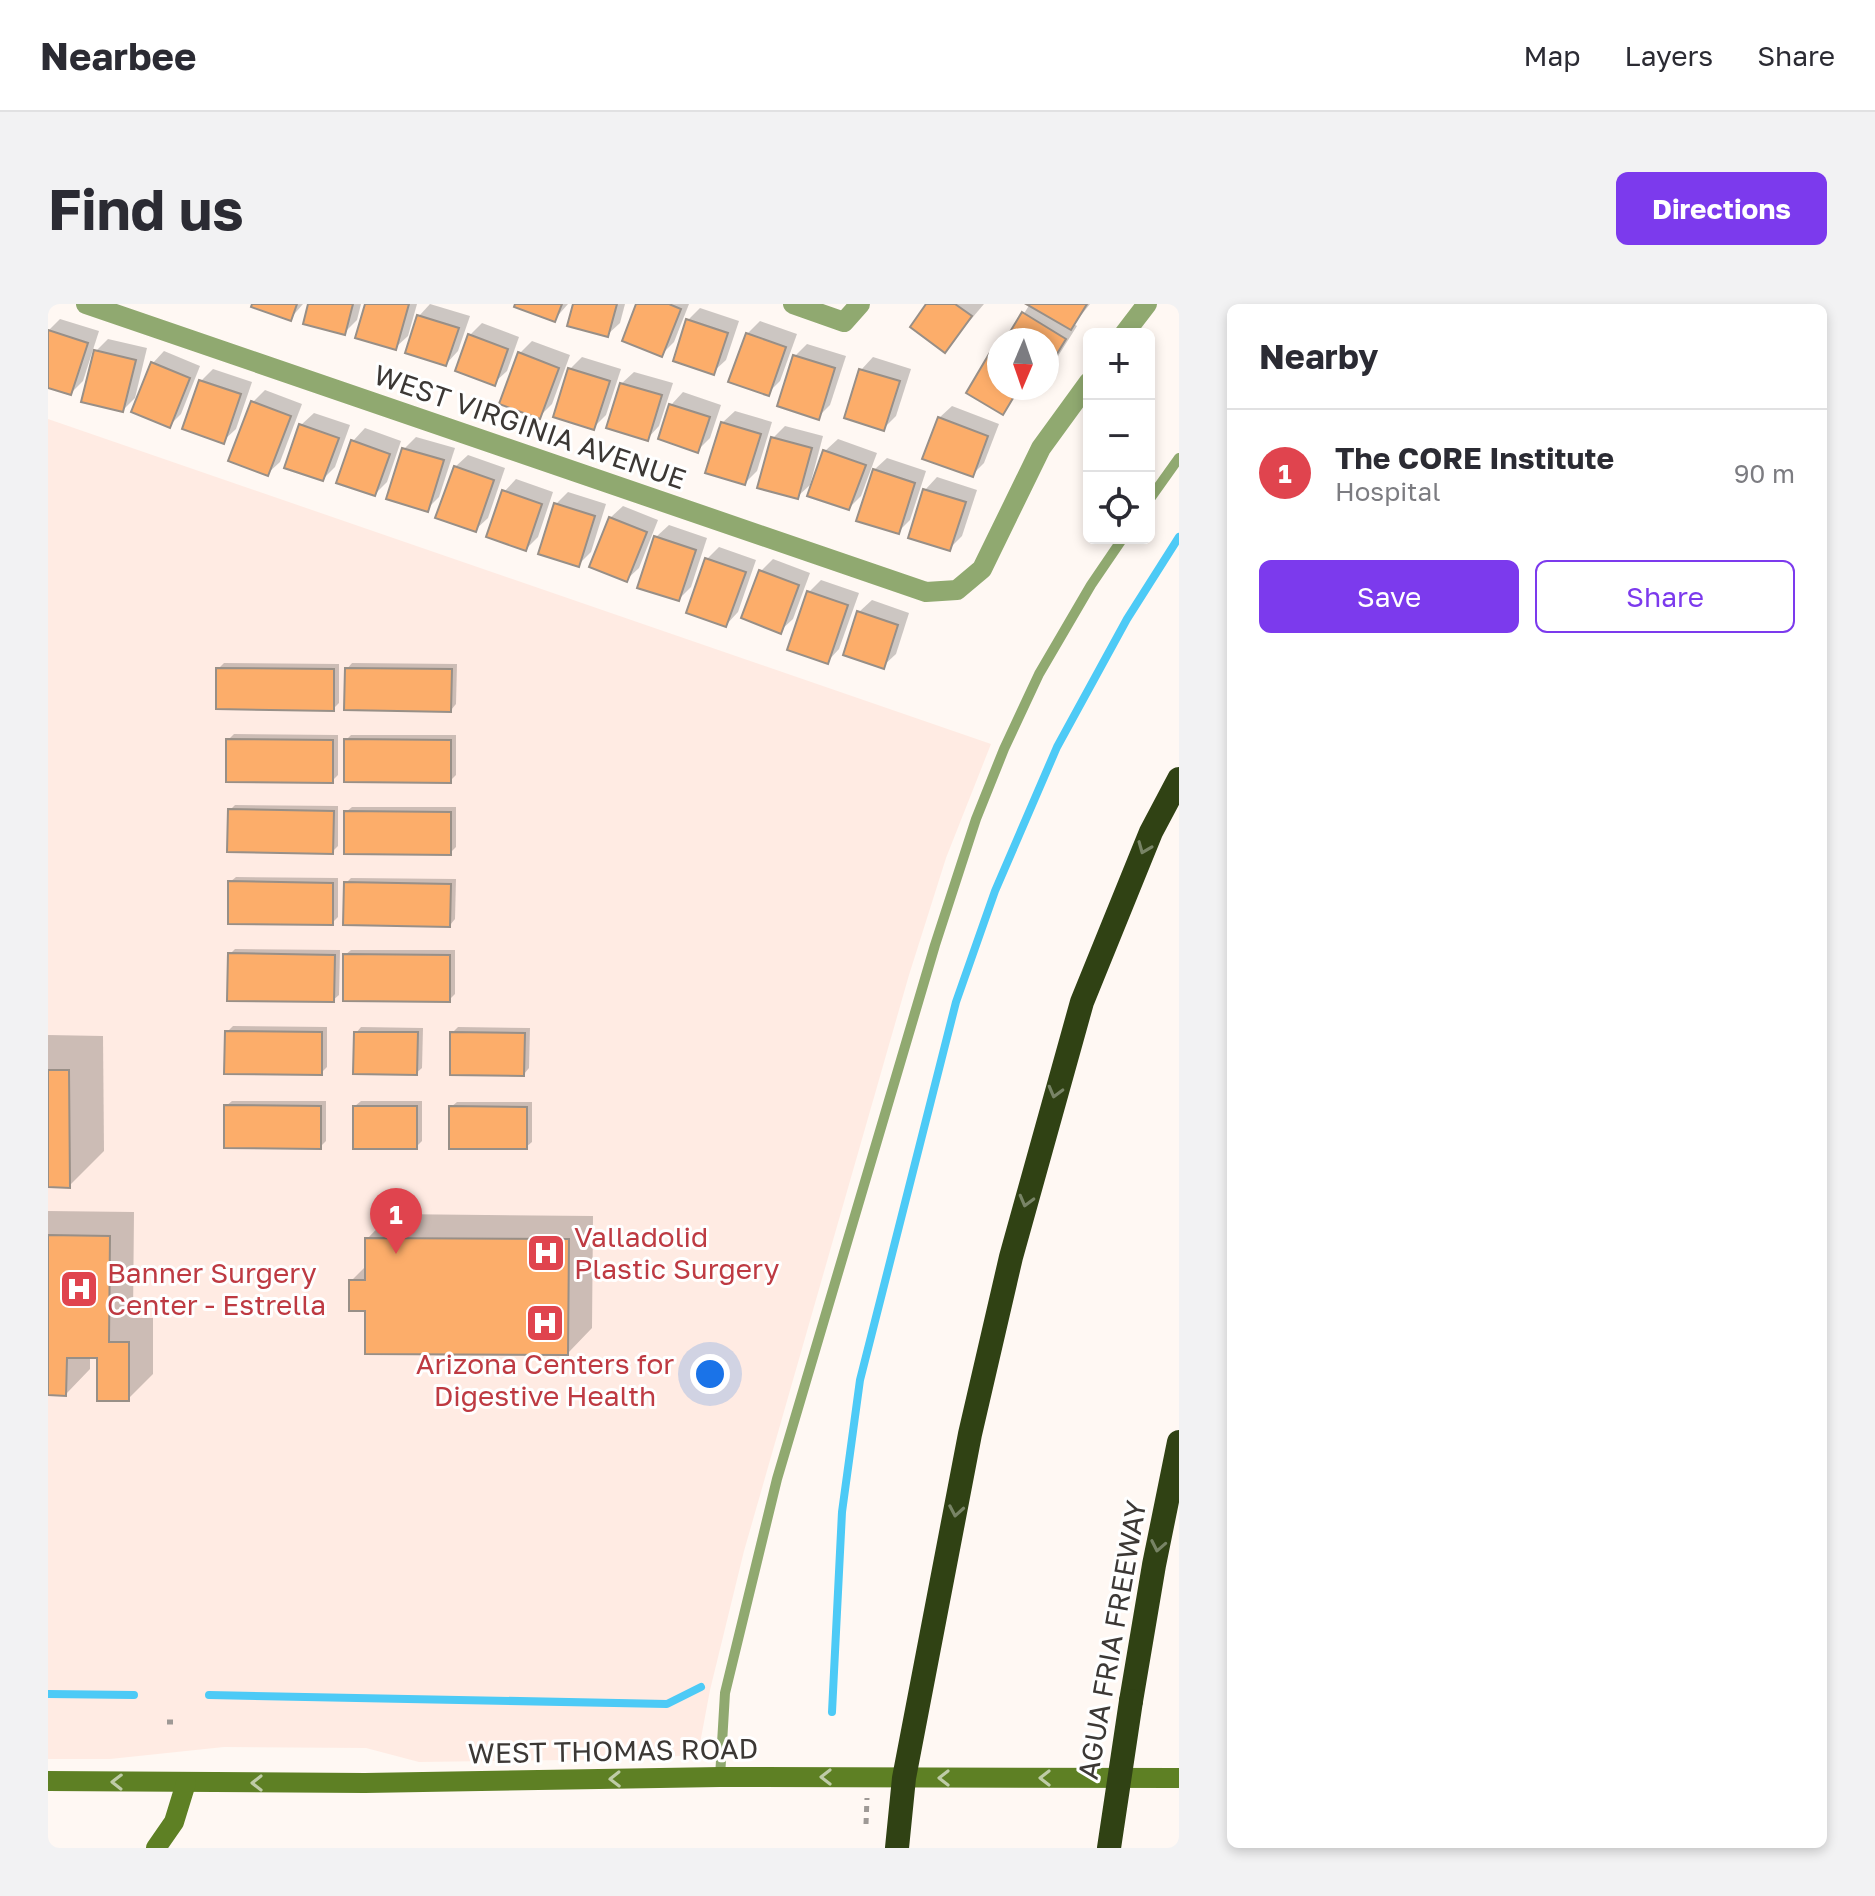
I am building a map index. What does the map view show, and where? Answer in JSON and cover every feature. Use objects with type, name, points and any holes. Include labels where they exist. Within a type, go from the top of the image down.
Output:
[{"type":"highway","points":[[897,1848],[904,1778],[970,1434],[1011,1257],[1082,1002],[1151,832],[1179,779]]},
{"type":"highway","name":"AGUA FRIA FREEWAY","points":[[1109,1848],[1154,1565],[1179,1442]]},
{"type":"main road","name":"WEST THOMAS ROAD","points":[[48,1781],[1179,1778]]},
{"type":"main road","points":[[156,1848],[174,1822],[186,1783]]},
{"type":"street","name":"WEST VIRGINIA AVENUE","points":[[86,304],[926,592],[957,590],[982,569],[1041,448],[1083,390]]},
{"type":"street","points":[[793,304],[844,322],[860,304]]},
{"type":"street","points":[[1129,328],[1147,304]]},
{"type":"lane","points":[[1155,492],[1179,458]]},
{"type":"lane","points":[[720,1777],[725,1693],[777,1479],[976,819],[1039,674],[1119,544]]},
{"type":"path","points":[[167,1722],[176,1722]]},
{"type":"path","points":[[866,1824],[868,1789]]},
{"type":"shaded area","points":[[48,419],[991,744],[946,858],[909,975],[744,1551],[710,1690],[698,1754],[647,1759],[419,1762],[366,1748],[224,1747],[110,1759],[48,1759]]},
{"type":"building","points":[[252,304],[297,304],[291,321],[251,307]]},
{"type":"building","points":[[308,304],[353,304],[345,335],[303,324]]},
{"type":"building","points":[[365,304],[409,304],[396,350],[355,338]]},
{"type":"building","points":[[515,304],[562,304],[555,322],[514,307]]},
{"type":"building","points":[[573,304],[617,304],[608,337],[567,326]]},
{"type":"building","points":[[636,304],[669,304],[681,309],[662,357],[622,341]]},
{"type":"building","points":[[926,304],[955,304],[972,316],[945,353],[910,327]]},
{"type":"building","points":[[1026,304],[1087,304],[1071,330]]},
{"type":"building","points":[[1022,312],[1048,328],[1012,328]]},
{"type":"building","points":[[417,315],[459,328],[446,366],[405,353]]},
{"type":"building","points":[[686,319],[728,333],[714,375],[673,361]]},
{"type":"building","points":[[48,330],[88,343],[71,395],[48,388]]},
{"type":"building","points":[[746,333],[786,347],[769,396],[728,382]]},
{"type":"building","points":[[468,334],[508,349],[495,386],[455,371]]},
{"type":"building","points":[[1059,335],[1066,339],[1059,350]]},
{"type":"building","points":[[94,350],[136,360],[123,412],[81,402]]},
{"type":"building","points":[[518,352],[559,368],[540,419],[499,404]]},
{"type":"building","points":[[793,355],[835,368],[819,420],[777,406]]},
{"type":"building","points":[[987,357],[987,400],[1012,400],[1003,415],[966,393]]},
{"type":"building","points":[[151,362],[190,378],[170,428],[131,412]]},
{"type":"building","points":[[568,368],[610,381],[594,430],[553,417]]},
{"type":"building","points":[[859,369],[900,381],[884,431],[844,418]]},
{"type":"building","points":[[199,380],[241,394],[224,444],[182,429]]},
{"type":"building","points":[[620,383],[662,395],[648,441],[606,428]]},
{"type":"building","points":[[251,401],[291,416],[268,476],[228,461]]},
{"type":"building","points":[[669,404],[710,417],[698,453],[658,439]]},
{"type":"building","points":[[938,417],[988,436],[973,477],[922,459]]},
{"type":"building","points":[[721,422],[761,434],[745,485],[705,473]]},
{"type":"building","points":[[299,424],[339,438],[323,481],[284,468]]},
{"type":"building","points":[[771,437],[812,448],[798,499],[757,488]]},
{"type":"building","points":[[351,440],[390,454],[375,496],[336,483]]},
{"type":"building","points":[[402,448],[444,460],[428,512],[386,499]]},
{"type":"building","points":[[823,450],[866,465],[849,510],[807,496]]},
{"type":"building","points":[[454,466],[494,480],[476,532],[435,518]]},
{"type":"building","points":[[873,469],[915,483],[899,534],[856,521]]},
{"type":"building","points":[[923,489],[966,502],[950,551],[908,538]]},
{"type":"building","points":[[502,490],[542,504],[526,551],[486,537]]},
{"type":"building","points":[[554,503],[595,516],[579,567],[538,554]]},
{"type":"building","points":[[609,517],[647,532],[627,582],[589,567]]},
{"type":"building","points":[[654,536],[696,550],[679,601],[637,588]]},
{"type":"building","points":[[705,558],[746,572],[726,627],[686,613]]},
{"type":"building","points":[[759,570],[799,585],[781,634],[741,618]]},
{"type":"building","points":[[807,591],[848,605],[828,664],[787,650]]},
{"type":"building","points":[[857,611],[898,625],[884,669],[843,655]]},
{"type":"building","points":[[216,668],[334,669],[334,711],[216,709]]},
{"type":"building","points":[[345,668],[452,669],[451,712],[344,710]]},
{"type":"building","points":[[226,739],[333,740],[333,783],[226,782]]},
{"type":"building","points":[[344,739],[451,740],[451,783],[344,782]]},
{"type":"building","points":[[228,809],[334,811],[333,854],[227,852]]},
{"type":"building","points":[[344,811],[451,812],[451,855],[344,854]]},
{"type":"building","points":[[228,881],[333,883],[333,925],[228,924]]},
{"type":"building","points":[[344,882],[451,884],[450,927],[343,925]]},
{"type":"building","points":[[228,953],[335,955],[334,1002],[227,1001]]},
{"type":"building","points":[[343,954],[450,955],[450,1002],[343,1001]]},
{"type":"building","points":[[225,1031],[322,1032],[322,1075],[224,1074]]},
{"type":"building","points":[[354,1032],[418,1032],[417,1075],[353,1074]]},
{"type":"building","points":[[450,1032],[525,1033],[524,1076],[450,1075]]},
{"type":"building","points":[[48,1070],[69,1070],[70,1188],[48,1187]]},
{"type":"building","points":[[224,1105],[321,1106],[321,1149],[224,1148]]},
{"type":"building","points":[[353,1106],[417,1106],[417,1149],[353,1149]]},
{"type":"building","points":[[449,1106],[527,1107],[527,1149],[449,1149]]},
{"type":"building","name":"Banner Surgery Center - Estrella","points":[[48,1235],[110,1236],[109,1342],[129,1342],[129,1401],[97,1401],[97,1358],[67,1358],[66,1396],[48,1395]]},
{"type":"building","points":[[365,1238],[569,1239],[568,1355],[365,1354],[365,1311],[349,1311],[349,1280],[365,1280]]},
{"type":"waterway","points":[[832,1712],[842,1512],[860,1380],[956,1002],[995,891],[1057,747],[1127,619],[1179,537]]},
{"type":"waterway","points":[[209,1695],[667,1704],[701,1687]]},
{"type":"waterway","points":[[48,1694],[134,1695]]},
{"type":"place","name":"Valladolid Plastic Surgery","points":[[546,1253]]},
{"type":"place","name":"The CORE Institute","points":[[396,1254]]},
{"type":"place","name":"Banner Surgery Center - Estrella","points":[[79,1289]]},
{"type":"place","name":"Arizona Centers for Digestive Health","points":[[545,1323]]}]
